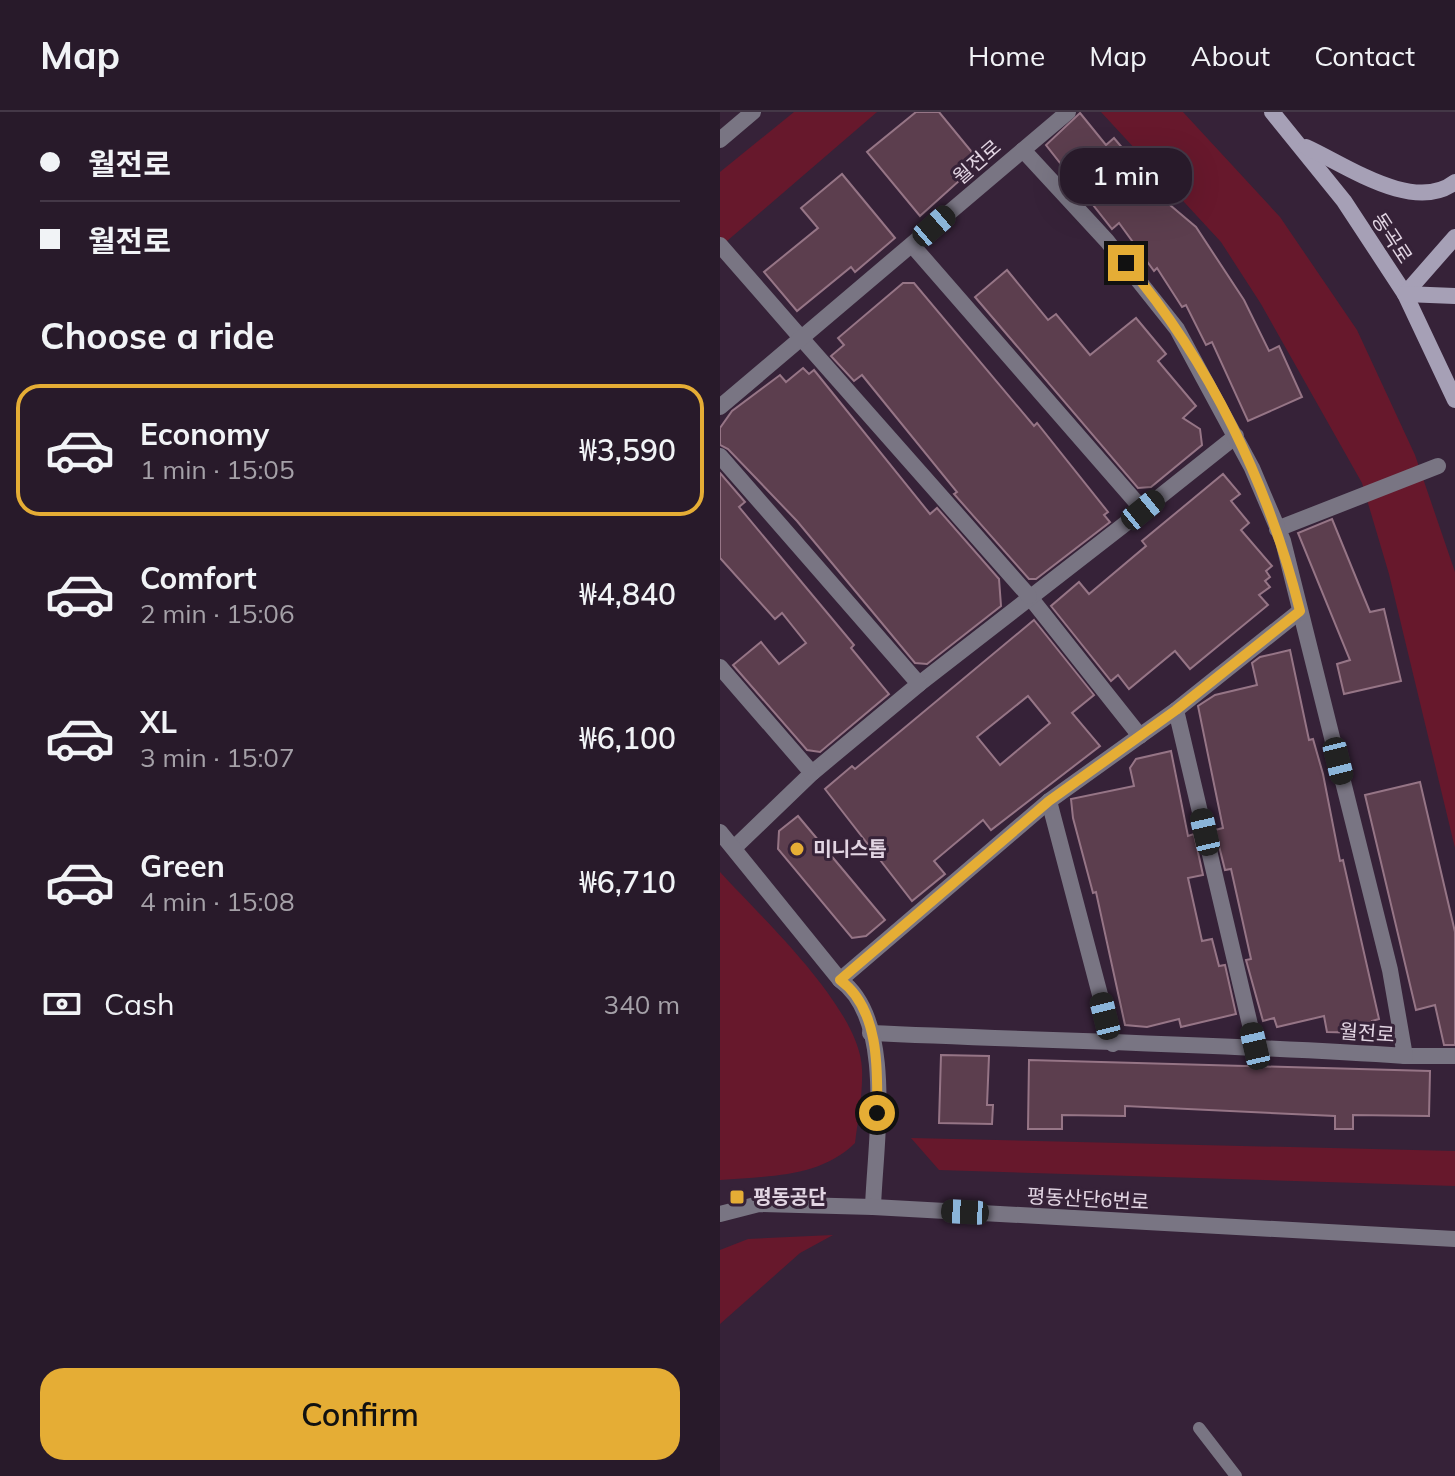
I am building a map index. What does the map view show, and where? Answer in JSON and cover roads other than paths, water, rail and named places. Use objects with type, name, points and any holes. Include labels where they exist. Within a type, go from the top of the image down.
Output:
[{"type":"main road","name":"동곡로","points":[[1272,112],[1302,145],[1405,294],[1455,400]]},
{"type":"main road","points":[[1302,145],[1404,192],[1442,192],[1455,182]]},
{"type":"main road","points":[[1405,294],[1455,237]]},
{"type":"main road","points":[[1405,294],[1455,296]]},
{"type":"street","points":[[720,140],[753,112]]},
{"type":"street","points":[[1023,150],[1068,112]]},
{"type":"street","name":"월전로","points":[[720,407],[1023,150],[1145,286],[1177,329],[1236,436],[1277,529],[1390,970],[1405,1056],[1255,1046],[1113,1044],[870,1033]]},
{"type":"street","points":[[720,245],[1029,596],[1140,736]]},
{"type":"street","points":[[912,245],[1143,510]]},
{"type":"street","points":[[734,848],[812,773],[919,684],[1236,436]]},
{"type":"street","points":[[720,456],[919,684]]},
{"type":"street","points":[[1277,529],[1438,466]]},
{"type":"street","points":[[840,980],[1049,801],[1176,710],[1300,611]]},
{"type":"street","points":[[720,667],[812,773]]},
{"type":"street","points":[[1176,710],[1255,1046]]},
{"type":"street","points":[[1049,801],[1113,1044]]},
{"type":"street","points":[[720,832],[840,980],[855,991],[878,1055],[873,1207]]},
{"type":"street","points":[[1405,1056],[1455,1056]]},
{"type":"street","name":"평동산단6번로","points":[[720,1214],[759,1204],[873,1207],[1455,1239]]},
{"type":"lane","points":[[1199,1428],[1236,1476]]},
{"type":"place","name":"미니스톱","points":[[797,849]]},
{"type":"place","name":"평동공단","points":[[737,1197]]}]
